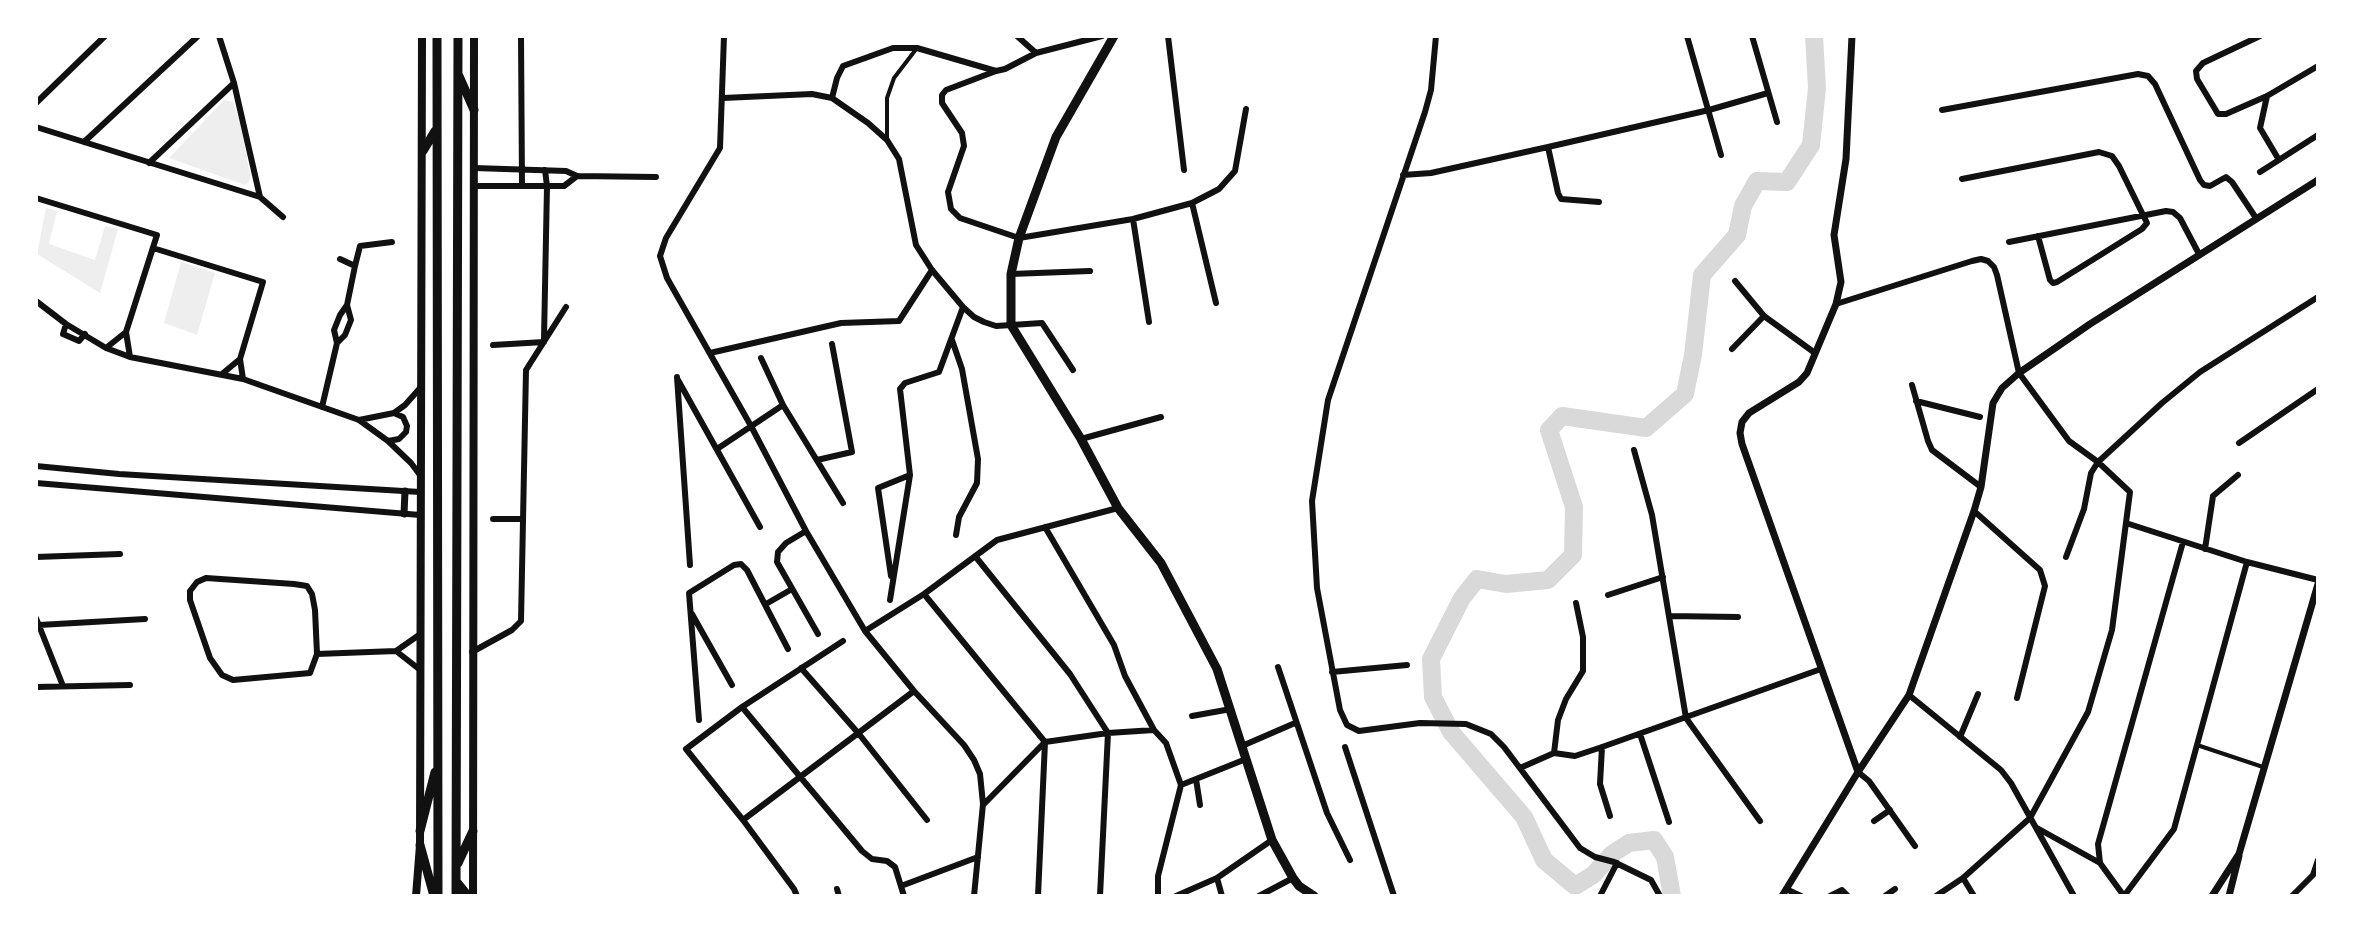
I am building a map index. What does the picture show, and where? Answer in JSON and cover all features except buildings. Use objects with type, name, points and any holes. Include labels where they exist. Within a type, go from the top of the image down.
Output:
[{"type":"main road","points":[[416,896],[420,845],[422,36]]},
{"type":"main road","points":[[436,896],[439,757],[437,36]]},
{"type":"main road","points":[[456,896],[458,36]]},
{"type":"main road","points":[[470,896],[473,831],[474,36]]},
{"type":"main road","points":[[1114,36],[1056,137],[1019,238],[1011,274],[1011,325],[1081,439],[1118,508],[1161,563],[1217,669],[1272,840],[1289,880],[1314,896]]},
{"type":"main road","points":[[458,73],[474,110]]},
{"type":"main road","points":[[423,151],[437,128]]},
{"type":"main road","points":[[420,831],[439,757]]},
{"type":"main road","points":[[456,866],[473,831]]},
{"type":"main road","points":[[420,845],[436,896]]},
{"type":"main road","points":[[456,881],[470,896]]},
{"type":"street","points":[[36,103],[105,36]]},
{"type":"street","points":[[84,142],[198,36]]},
{"type":"street","points":[[219,36],[234,83],[260,197]]},
{"type":"street","points":[[521,36],[522,185]]},
{"type":"street","points":[[724,36],[720,148],[666,238],[660,256],[667,278],[806,531],[865,631],[974,760],[980,774],[983,804],[974,896]]},
{"type":"street","points":[[1102,36],[1036,53],[1005,69],[946,90],[942,103],[962,133],[964,146],[948,192],[954,214],[1019,238],[1133,219],[1192,203],[1219,189],[1235,171],[1246,109]]},
{"type":"street","points":[[1168,36],[1184,170]]},
{"type":"street","points":[[1436,36],[1431,90],[1328,400],[1312,501],[1317,588],[1340,710],[1347,725],[1359,731],[1420,723],[1466,724],[1491,734],[1580,848],[1651,880],[1660,896]]},
{"type":"street","points":[[1687,36],[1721,155]]},
{"type":"street","points":[[1752,36],[1777,122]]},
{"type":"street","points":[[1852,36],[1846,159],[1834,235],[1841,282],[1836,304],[1807,373],[1799,382],[1749,413],[1742,422],[1740,433],[1858,772],[1869,781],[1915,846]]},
{"type":"street","points":[[2260,36],[2203,63],[2196,71],[2197,79],[2218,114],[2226,114],[2267,96],[2318,66]]},
{"type":"street","points":[[1022,38],[1036,53]]},
{"type":"street","points":[[832,98],[843,66],[893,48],[917,48],[996,71]]},
{"type":"street","points":[[887,140],[887,98],[894,78],[917,48]]},
{"type":"street","points":[[1942,110],[2138,74],[2148,76],[2155,84],[2200,180],[2210,186],[2226,177],[2256,218]]},
{"type":"street","points":[[149,163],[234,83]]},
{"type":"street","points":[[1403,175],[1431,173],[1548,147],[1709,110],[1768,93]]},
{"type":"street","points":[[723,98],[812,94],[832,98],[868,123],[887,140],[899,159],[916,245],[932,270],[963,307],[984,322],[996,326],[1042,323],[1073,370]]},
{"type":"street","points":[[2267,96],[2260,128],[2279,160]]},
{"type":"street","points":[[36,127],[260,197],[283,217]]},
{"type":"street","points":[[2260,172],[2318,135]]},
{"type":"street","points":[[1548,147],[1561,199],[1599,202]]},
{"type":"street","points":[[1962,179],[2099,152],[2112,156],[2119,166],[2147,223],[2053,283],[2038,236]]},
{"type":"street","points":[[474,168],[566,171],[577,176],[656,177]]},
{"type":"street","points":[[544,342],[545,170]]},
{"type":"street","points":[[474,186],[564,186],[577,176]]},
{"type":"street","points":[[1801,896],[1784,892],[1909,695],[1974,511],[1981,487],[1993,403],[2002,388],[2090,324],[2318,180]]},
{"type":"street","points":[[36,198],[157,235],[126,332],[130,357]]},
{"type":"street","points":[[1192,203],[1216,303]]},
{"type":"street","points":[[2009,242],[2166,211],[2180,218],[2199,254]]},
{"type":"street","points":[[1133,219],[1149,322]]},
{"type":"street","points":[[322,407],[337,343],[334,330],[347,305],[360,246],[392,242]]},
{"type":"street","points":[[153,248],[263,282],[240,359],[243,379]]},
{"type":"street","points":[[340,259],[355,266]]},
{"type":"street","points":[[1836,304],[1972,261],[1988,261],[1997,275],[2019,373],[2069,441],[2098,462],[2130,492],[2112,630],[2088,712],[2030,818],[1963,878],[1936,896]]},
{"type":"street","points":[[710,353],[841,323],[899,321],[932,270]]},
{"type":"street","points":[[1011,274],[1090,271]]},
{"type":"street","points":[[1735,281],[1764,316],[1815,353]]},
{"type":"street","points":[[2066,557],[2084,509],[2091,473],[2098,462],[2200,372],[2318,297]]},
{"type":"street","points":[[36,301],[106,348],[130,357],[243,379],[359,420],[388,441],[420,475]]},
{"type":"street","points":[[337,343],[345,335],[351,320],[347,305]]},
{"type":"street","points":[[472,652],[512,630],[521,621],[526,370],[566,307]]},
{"type":"street","points":[[890,600],[910,475],[900,389],[905,383],[939,372],[963,307]]},
{"type":"street","points":[[1732,349],[1764,316]]},
{"type":"street","points":[[106,348],[126,332]]},
{"type":"street","points":[[952,340],[962,369],[978,459],[977,483],[959,517],[956,535]]},
{"type":"street","points":[[493,345],[544,342]]},
{"type":"street","points":[[817,460],[852,452],[832,344]]},
{"type":"street","points":[[761,358],[783,405],[843,503]]},
{"type":"street","points":[[222,374],[240,359]]},
{"type":"street","points":[[690,565],[677,377],[760,527]]},
{"type":"street","points":[[1912,385],[1932,450],[1981,487]]},
{"type":"street","points":[[359,420],[394,413],[422,386]]},
{"type":"street","points":[[2239,443],[2318,389]]},
{"type":"street","points":[[1916,401],[1980,417]]},
{"type":"street","points":[[717,449],[783,405]]},
{"type":"street","points":[[388,441],[399,439],[406,432],[403,417],[394,413]]},
{"type":"street","points":[[1081,439],[1161,417]]},
{"type":"street","points":[[1634,450],[1652,515],[1686,718],[1760,821]]},
{"type":"street","points":[[36,466],[420,492]]},
{"type":"street","points":[[892,583],[878,488],[910,475]]},
{"type":"street","points":[[2205,549],[2213,496],[2238,475]]},
{"type":"street","points":[[36,483],[420,515]]},
{"type":"street","points":[[404,514],[405,491]]},
{"type":"street","points":[[865,631],[924,594],[997,540],[1118,508]]},
{"type":"street","points":[[1974,511],[2040,570],[2045,586],[2017,698]]},
{"type":"street","points":[[493,519],[523,519]]},
{"type":"street","points":[[2126,523],[2318,582],[2229,896]]},
{"type":"street","points":[[1045,527],[1114,645],[1125,676],[1154,730],[1166,743],[1181,785],[1158,876],[1158,896]]},
{"type":"street","points":[[806,531],[786,543],[778,552],[777,562],[818,634]]},
{"type":"street","points":[[2100,863],[2098,844],[2183,542]]},
{"type":"street","points":[[36,557],[120,554]]},
{"type":"street","points":[[975,556],[1070,674],[1108,733],[1100,896]]},
{"type":"street","points":[[2037,828],[2100,863],[2124,896],[2174,829],[2247,562]]},
{"type":"street","points":[[699,720],[689,593],[734,565],[741,564],[766,604],[788,649]]},
{"type":"street","points":[[1608,595],[1663,577]]},
{"type":"street","points":[[206,578],[307,586],[315,610],[317,654],[310,673],[233,680],[226,678],[210,658],[190,600],[190,591],[197,582],[206,578]]},
{"type":"street","points":[[766,604],[792,589]]},
{"type":"street","points":[[924,594],[1045,742],[1038,896]]},
{"type":"street","points":[[1554,753],[1558,720],[1566,699],[1583,671],[1583,637],[1576,603]]},
{"type":"street","points":[[690,611],[732,685]]},
{"type":"street","points":[[1669,616],[1738,617]]},
{"type":"street","points":[[63,686],[37,622],[145,619]]},
{"type":"street","points":[[317,654],[396,651],[419,635]]},
{"type":"street","points":[[686,749],[742,707],[843,641]]},
{"type":"street","points":[[396,651],[419,669]]},
{"type":"street","points":[[1332,672],[1407,665]]},
{"type":"street","points":[[1278,667],[1327,813],[1350,860]]},
{"type":"street","points":[[801,668],[859,734],[927,820]]},
{"type":"street","points":[[1520,768],[1554,753],[1575,756],[1821,669]]},
{"type":"street","points":[[36,687],[130,685]]},
{"type":"street","points":[[743,820],[914,691]]},
{"type":"street","points":[[1960,737],[1978,694]]},
{"type":"street","points":[[1909,695],[2001,770],[2074,896]]},
{"type":"street","points":[[742,707],[862,851],[872,859],[887,861],[895,867],[904,896]]},
{"type":"street","points":[[1192,716],[1231,709]]},
{"type":"street","points":[[1242,746],[1295,723]]},
{"type":"street","points":[[983,804],[1045,742],[1154,730]]},
{"type":"street","points":[[1640,734],[1669,822]]},
{"type":"street","points":[[2197,745],[2264,767]]},
{"type":"street","points":[[677,747],[686,749],[743,820],[797,896]]},
{"type":"street","points":[[1345,747],[1394,896]]},
{"type":"street","points":[[1602,747],[1600,784],[1610,816]]},
{"type":"street","points":[[1181,785],[1246,759]]},
{"type":"street","points":[[1196,779],[1200,805]]},
{"type":"street","points":[[1874,821],[1890,810]]},
{"type":"street","points":[[1176,896],[1217,878],[1272,840]]},
{"type":"street","points":[[2212,896],[2239,854]]},
{"type":"street","points":[[901,886],[978,857]]},
{"type":"street","points":[[2292,896],[2313,875],[2318,860]]},
{"type":"street","points":[[1600,896],[1615,863]]},
{"type":"street","points":[[1217,878],[1222,896]]},
{"type":"street","points":[[1963,878],[1974,896]]},
{"type":"street","points":[[1259,896],[1289,880]]},
{"type":"street","points":[[1275,887],[1281,896]]},
{"type":"street","points":[[1885,896],[1895,889]]},
{"type":"street","points":[[1830,896],[1842,890],[1848,896]]},
{"type":"shaded area","points":[[224,100],[233,102],[240,122],[250,175],[250,181],[245,185],[169,158]]},
{"type":"shaded area","points":[[46,208],[57,211],[49,244],[95,260],[105,226],[118,229],[100,293],[37,254]]},
{"type":"shaded area","points":[[181,262],[215,273],[197,335],[164,323]]},
{"type":"waterway","points":[[1672,896],[1665,857],[1654,840],[1629,843],[1612,854],[1593,875],[1575,886],[1544,860],[1524,817],[1451,732],[1433,697],[1431,659],[1462,598],[1477,579],[1506,584],[1548,580],[1573,555],[1574,507],[1549,430],[1562,416],[1646,428],[1685,394],[1693,355],[1702,275],[1737,235],[1743,206],[1757,181],[1787,182],[1811,145],[1817,88],[1814,36]]}]
